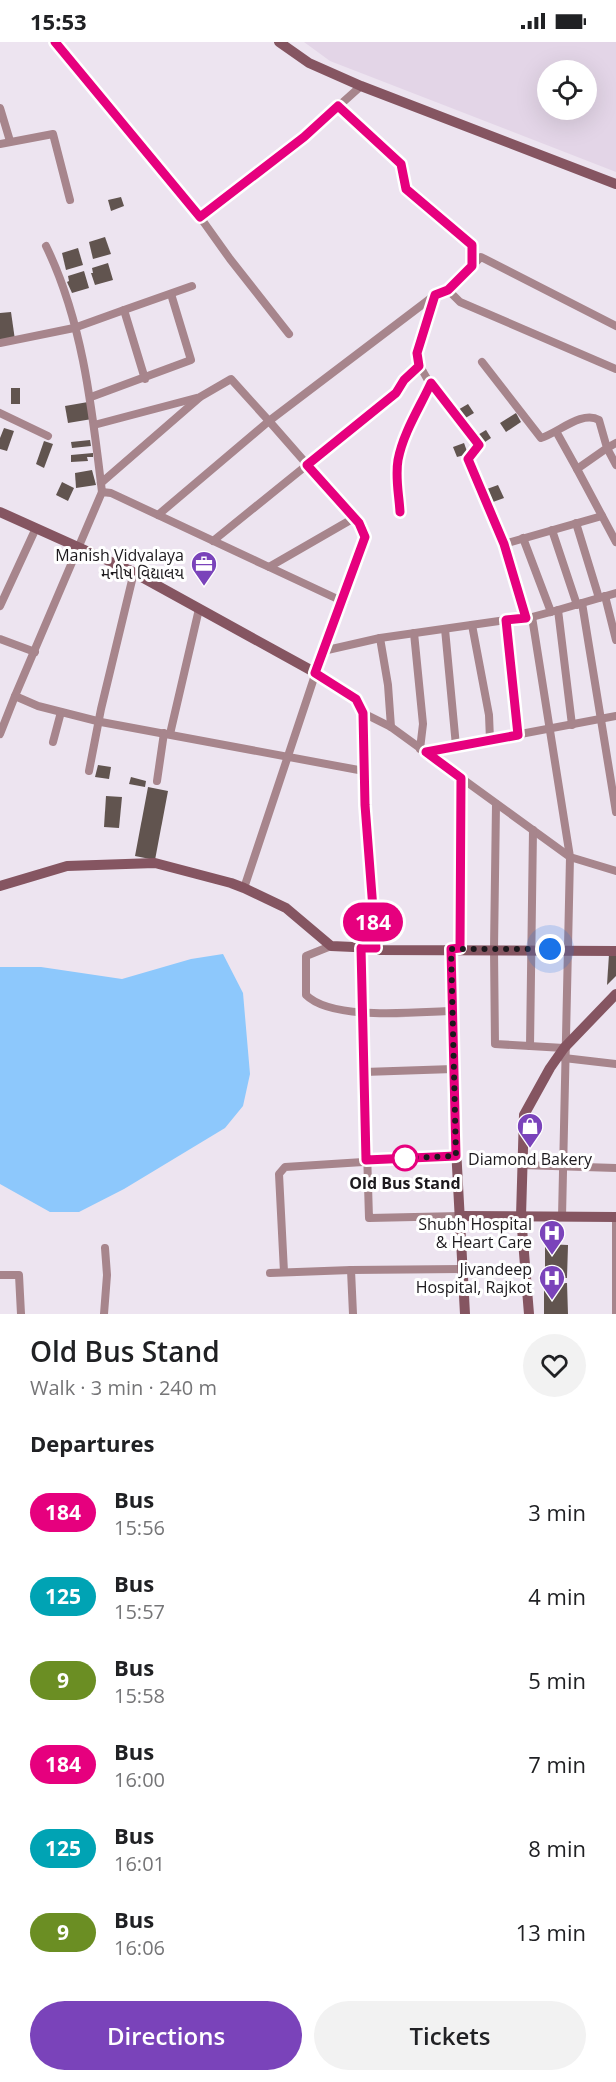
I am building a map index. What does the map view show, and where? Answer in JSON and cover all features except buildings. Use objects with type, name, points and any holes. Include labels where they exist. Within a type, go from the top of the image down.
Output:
[{"type":"main road","points":[[279,42],[309,63],[362,86],[616,184]]},
{"type":"main road","points":[[0,512],[134,572],[315,673],[356,699],[363,713],[364,771],[376,948]]},
{"type":"main road","points":[[0,886],[67,866],[155,863],[244,888],[286,908],[331,946],[376,948],[382,951],[455,948],[616,951]]},
{"type":"main road","points":[[455,948],[452,1011],[453,1069],[465,1314]]},
{"type":"main road","points":[[529,1314],[521,1216],[524,1115],[550,1068],[616,994]]},
{"type":"main road","points":[[460,1216],[616,1217]]},
{"type":"street","points":[[55,42],[200,217],[230,259],[290,334]]},
{"type":"street","points":[[200,217],[304,137],[362,86]]},
{"type":"street","points":[[338,106],[401,164],[406,189],[467,239],[472,245],[472,266]]},
{"type":"street","points":[[0,108],[10,141]]},
{"type":"street","points":[[0,144],[53,134],[70,200]]},
{"type":"street","points":[[0,734],[102,492],[91,397],[59,272],[46,246]]},
{"type":"street","points":[[158,515],[269,421],[435,295],[448,290],[482,257],[616,326]]},
{"type":"street","points":[[0,343],[17,342],[74,328],[192,286]]},
{"type":"street","points":[[448,290],[460,302],[616,369]]},
{"type":"street","points":[[91,397],[145,379],[191,360],[171,294]]},
{"type":"street","points":[[435,295],[417,353],[419,366],[479,445],[468,459],[504,544],[529,618],[570,857],[562,1217]]},
{"type":"street","points":[[124,310],[145,379]]},
{"type":"street","points":[[482,362],[541,438],[557,433],[582,417],[593,417],[599,420],[607,448],[616,465]]},
{"type":"street","points":[[213,541],[396,393],[404,380],[419,366]]},
{"type":"street","points":[[101,483],[200,397],[231,379],[359,523],[365,537],[344,602],[315,673],[244,888]]},
{"type":"street","points":[[400,512],[397,489],[398,460],[408,431],[431,383]]},
{"type":"street","points":[[94,425],[200,397]]},
{"type":"street","points":[[0,412],[48,436]]},
{"type":"street","points":[[557,433],[616,542]]},
{"type":"street","points":[[577,469],[616,443]]},
{"type":"street","points":[[102,492],[158,515],[344,602]]},
{"type":"street","points":[[504,544],[602,516]]},
{"type":"street","points":[[269,567],[354,518]]},
{"type":"street","points":[[576,523],[616,640]]},
{"type":"street","points":[[0,606],[36,528]]},
{"type":"street","points":[[552,530],[579,604],[616,812]]},
{"type":"street","points":[[523,538],[555,611],[572,725]]},
{"type":"street","points":[[90,771],[101,722],[101,709],[134,572]]},
{"type":"street","points":[[323,651],[380,638],[529,618],[616,593]]},
{"type":"street","points":[[157,781],[199,609]]},
{"type":"street","points":[[506,620],[518,735]]},
{"type":"street","points":[[472,625],[489,715],[490,740]]},
{"type":"street","points":[[445,629],[456,746]]},
{"type":"street","points":[[414,633],[423,724],[423,750]]},
{"type":"street","points":[[380,638],[388,685],[391,727]]},
{"type":"street","points":[[0,639],[35,652]]},
{"type":"street","points":[[15,696],[61,712],[101,722],[288,755],[364,771]]},
{"type":"street","points":[[53,742],[61,712]]},
{"type":"street","points":[[363,713],[391,727],[570,857],[616,871]]},
{"type":"street","points":[[423,750],[616,716]]},
{"type":"street","points":[[455,948],[461,778]]},
{"type":"street","points":[[496,804],[495,1044],[530,1046],[616,1064]]},
{"type":"street","points":[[530,1046],[533,830]]},
{"type":"street","points":[[331,946],[306,956],[306,995],[314,1004],[362,1014],[452,1011]]},
{"type":"street","points":[[361,948],[369,1218],[460,1216]]},
{"type":"street","points":[[364,1072],[453,1069]]},
{"type":"street","points":[[284,1272],[279,1174],[285,1167],[456,1156]]},
{"type":"street","points":[[521,1165],[616,1168]]},
{"type":"street","points":[[616,1217],[616,1314]]},
{"type":"street","points":[[104,1314],[107,1275],[105,1248]]},
{"type":"street","points":[[351,1269],[352,1314]]},
{"type":"street","points":[[270,1273],[351,1269],[462,1269]]},
{"type":"street","points":[[0,1275],[19,1275],[21,1314]]},
{"type":"shaded area","points":[[304,42],[616,42],[616,172],[330,61]]},
{"type":"water","points":[[223,954],[243,993],[250,1074],[243,1106],[225,1128],[124,1189],[79,1212],[50,1212],[0,1184],[0,967],[41,967],[122,979],[191,959]]},
{"type":"bus line","name":"184","points":[[55,42],[200,217],[304,137],[338,106],[401,164],[406,189],[472,245],[472,266],[448,290],[435,295],[417,353],[419,366],[404,380],[396,393],[307,465],[359,523],[365,537],[344,602],[315,673],[349,693],[361,705],[363,713],[365,805],[376,948],[361,948],[366,1160],[456,1156],[451,949],[460,948],[461,778],[426,752],[518,735],[506,620],[526,618],[504,544],[468,459],[479,445],[460,424],[431,383],[408,431],[398,460],[397,489],[400,512]]},
{"type":"place","name":"Manish Vidyalaya મનીષ વિદ્યાલય","points":[[204,587]]},
{"type":"place","name":"Diamond Bakery","points":[[530,1149]]},
{"type":"place","name":"Old Bus Stand","points":[[405,1158]]},
{"type":"place","name":"Shubh Hospital & Heart Care","points":[[552,1256]]},
{"type":"place","name":"Jivandeep Hospital, Rajkot","points":[[552,1301]]},
{"type":"route","points":[[405,1158],[456,1156],[451,949],[550,949]]}]
